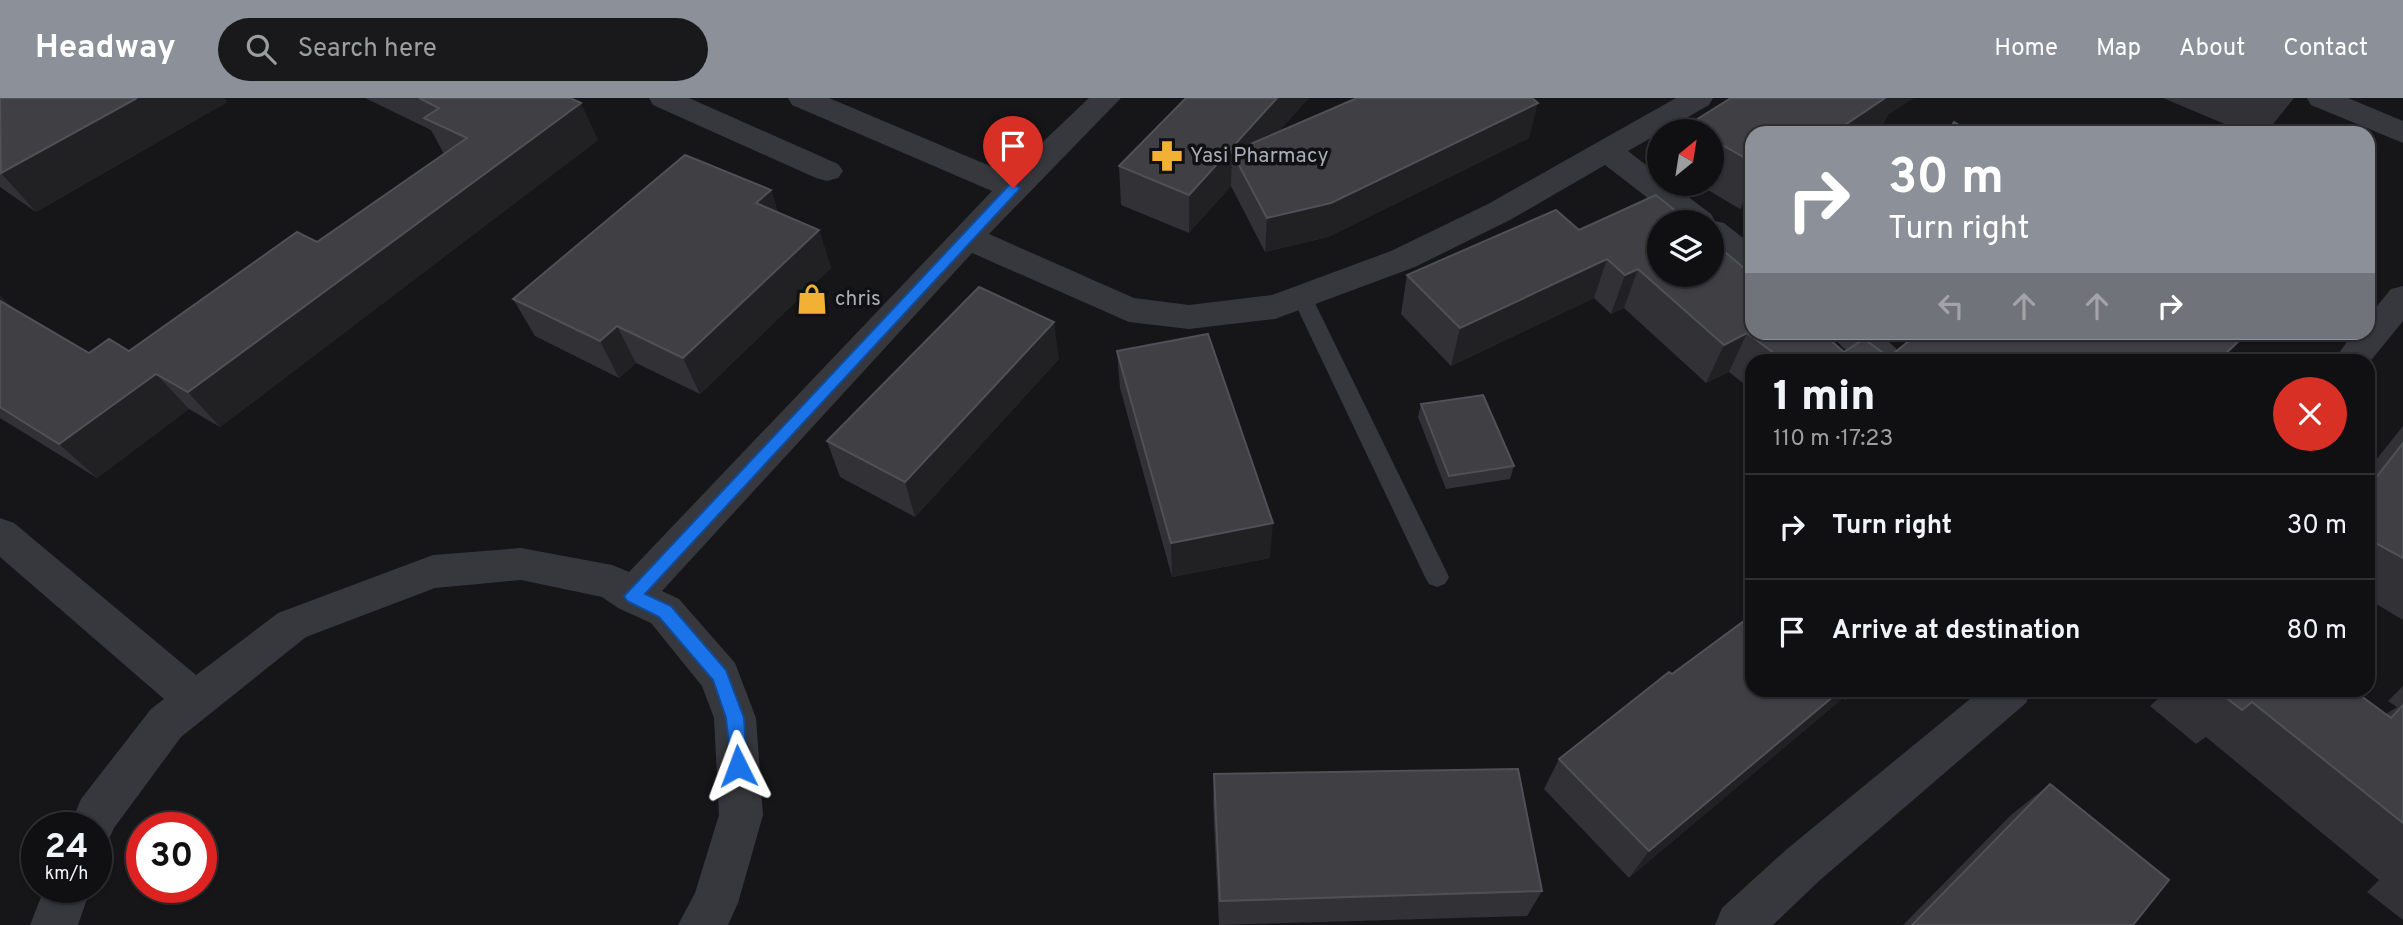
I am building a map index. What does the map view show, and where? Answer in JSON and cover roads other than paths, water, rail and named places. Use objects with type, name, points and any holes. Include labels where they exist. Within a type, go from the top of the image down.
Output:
[{"type":"street","points":[[664,98],[827,171]]},
{"type":"street","points":[[714,120],[741,98]]},
{"type":"street","points":[[803,98],[1013,188]]},
{"type":"street","points":[[632,596],[1013,188],[1106,98]]},
{"type":"street","points":[[968,238],[1129,310],[1189,317],[1275,307],[1403,259],[1499,212],[1698,98]]},
{"type":"street","points":[[2322,98],[2403,133]]},
{"type":"street","points":[[1606,150],[1684,210]]},
{"type":"street","points":[[1724,240],[1745,256]]},
{"type":"street","points":[[2375,335],[2400,308]]},
{"type":"street","points":[[1859,340],[1878,354]]},
{"type":"street","points":[[2357,354],[2370,340]]},
{"type":"street","points":[[0,534],[195,700]]},
{"type":"street","points":[[99,812],[166,723],[292,625],[433,572],[521,564],[612,582],[632,596],[665,611],[720,676],[735,718],[741,815],[715,903],[702,925]]},
{"type":"street","points":[[1739,925],[1802,865],[2003,697]]},
{"type":"street","points":[[54,925],[62,903]]},
{"type":"lane","points":[[1302,297],[1437,577]]},
{"type":"place","name":"Yasi Pharmacy","points":[[1167,156]]},
{"type":"place","name":"chris","points":[[812,299]]}]
